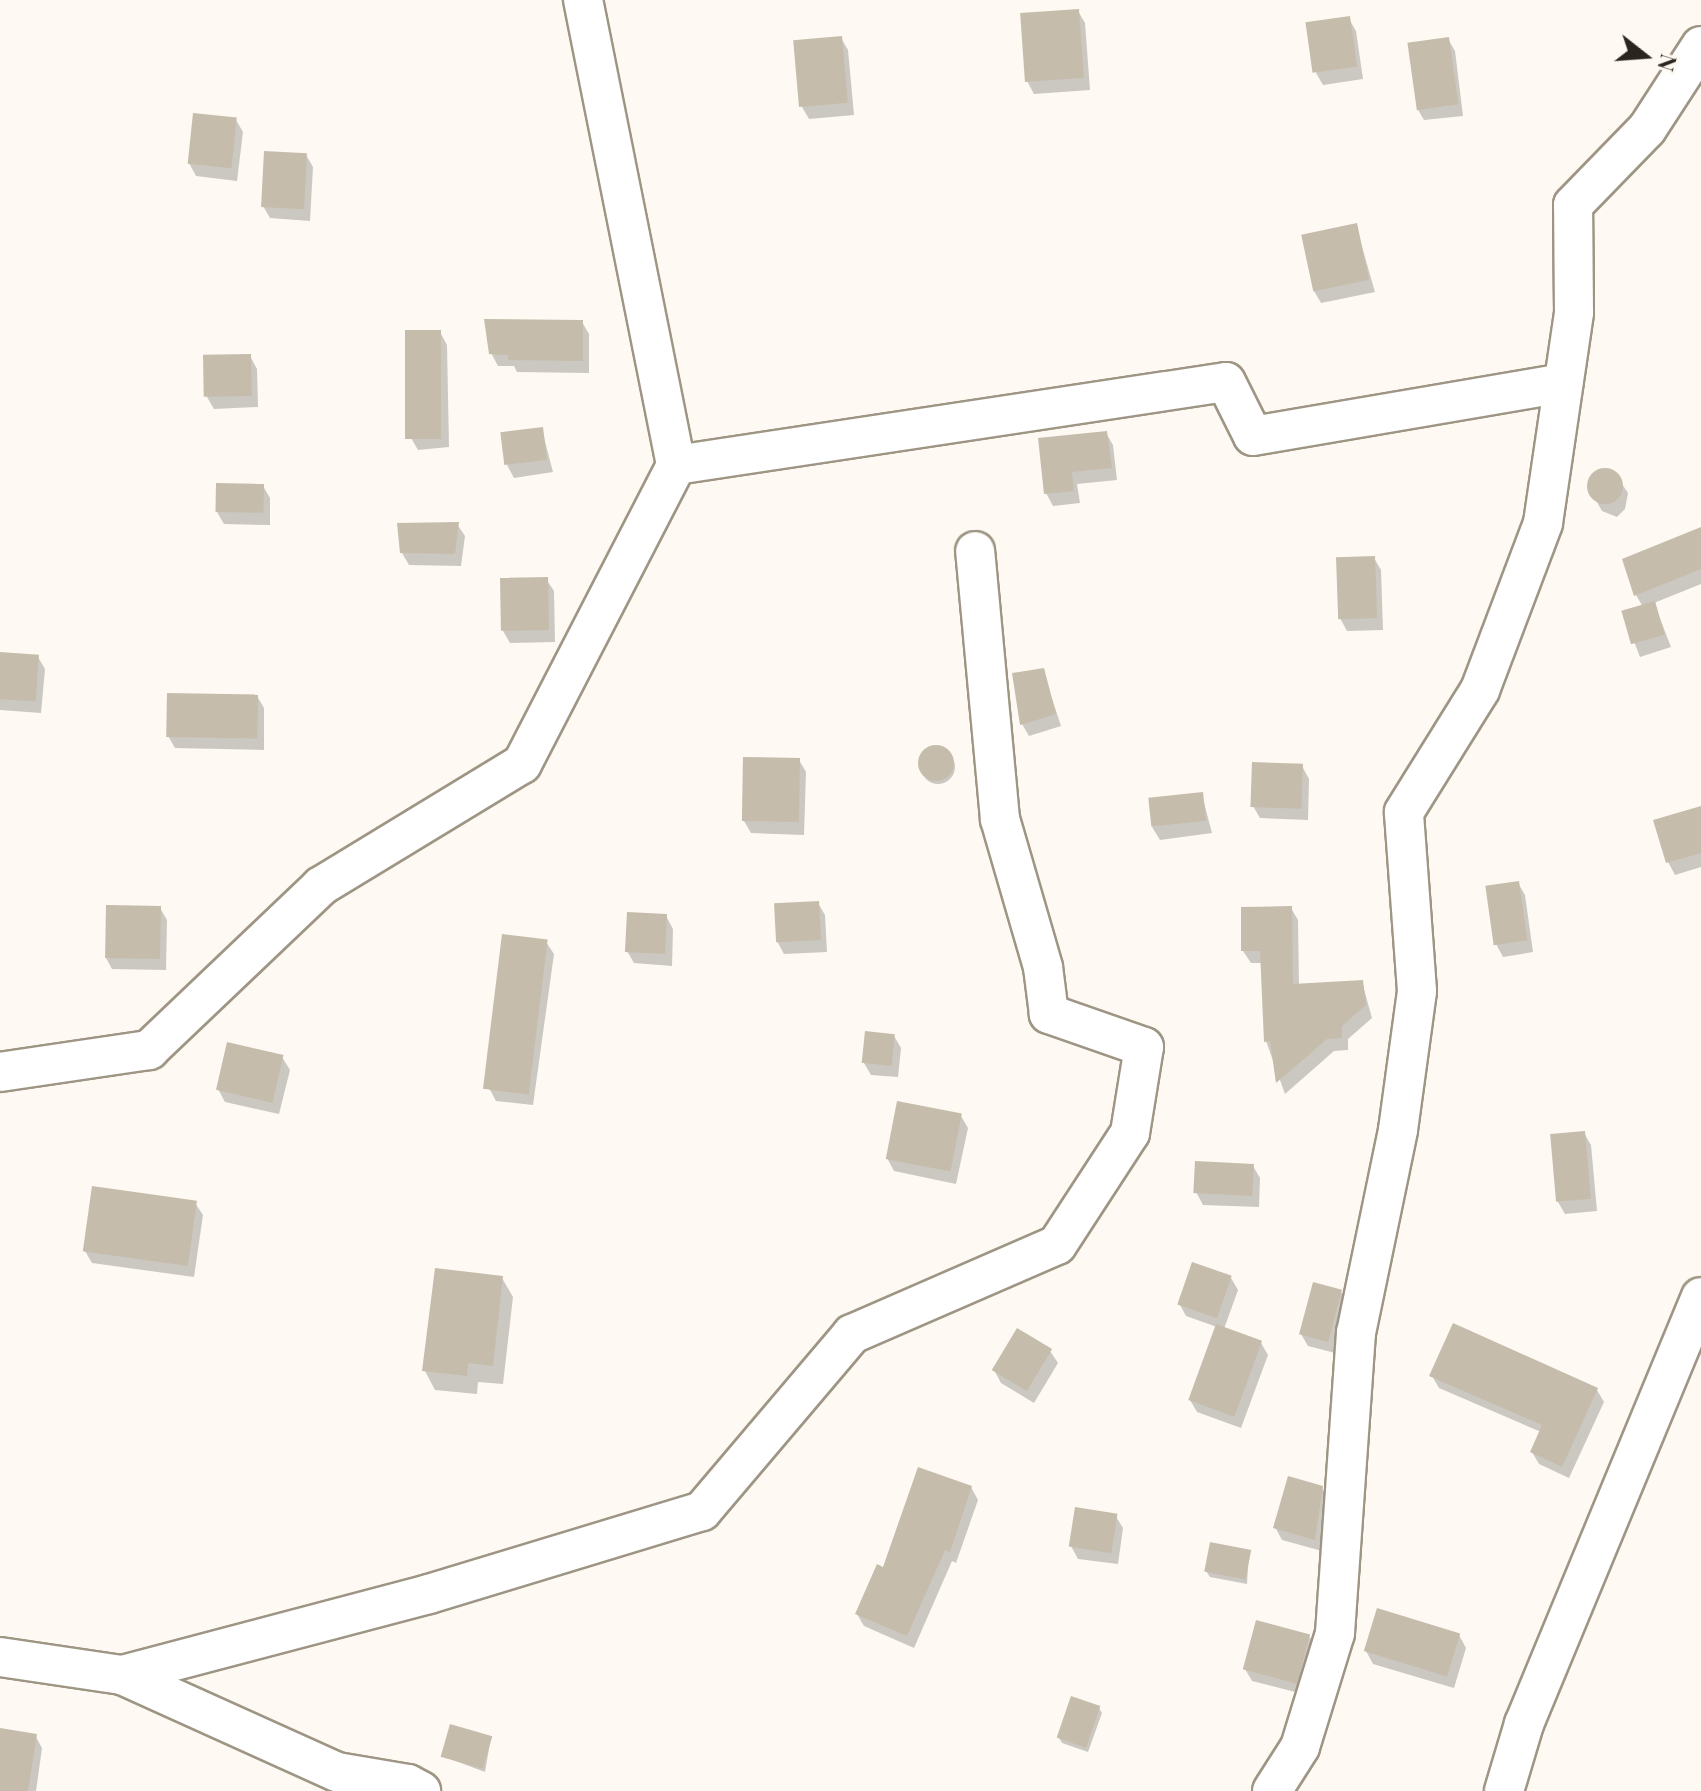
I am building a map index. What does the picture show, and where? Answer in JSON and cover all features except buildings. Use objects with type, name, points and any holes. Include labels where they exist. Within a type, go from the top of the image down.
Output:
[{"type":"street","points":[[0,1072],[149,1050],[321,886],[522,764],[676,465],[583,0]]},
{"type":"street","points":[[1272,1791],[1300,1747],[1335,1633],[1356,1333],[1398,1130],[1417,991],[1404,812],[1480,690],[1543,523],[1574,312],[1573,205],[1647,129],[1701,46]]},
{"type":"street","points":[[676,465],[1226,382],[1253,436],[1564,383]]},
{"type":"street","points":[[122,1675],[429,1594],[702,1511],[852,1334],[1057,1245],[1130,1133],[1144,1047],[1049,1014],[1043,967],[1000,819],[975,551]]},
{"type":"street","points":[[1504,1791],[1524,1724],[1691,1346],[1701,1297]]},
{"type":"street","points":[[0,1657],[122,1675],[337,1772],[408,1784],[421,1791]]}]
